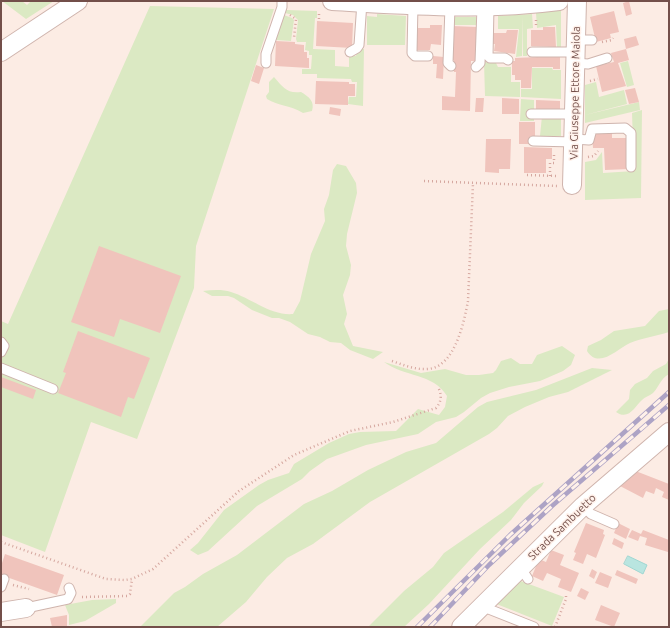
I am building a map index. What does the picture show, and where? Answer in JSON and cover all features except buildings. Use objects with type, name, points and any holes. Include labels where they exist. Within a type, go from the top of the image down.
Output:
[{"type":"street","points":[[332,1],[485,7],[559,1]]},
{"type":"street","name":"Via Giuseppe Ettore Maiola","points":[[573,180],[574,114],[580,49],[577,1]]},
{"type":"street","points":[[1,52],[78,2]]},
{"type":"street","name":"Strada Sambuetto","points":[[461,627],[481,606],[524,573],[583,506],[669,432]]},
{"type":"street","points":[[1,612],[26,608]]},
{"type":"lane","points":[[266,63],[266,54],[280,12],[282,1]]},
{"type":"lane","points":[[350,52],[359,45],[356,2]]},
{"type":"lane","points":[[413,5],[412,53],[415,56],[428,56]]},
{"type":"lane","points":[[445,5],[448,63],[451,66]]},
{"type":"lane","points":[[485,7],[488,56],[490,58],[505,58],[508,60]]},
{"type":"lane","points":[[476,67],[480,63],[485,7]]},
{"type":"lane","points":[[532,52],[580,49],[588,64],[607,58]]},
{"type":"lane","points":[[531,114],[574,114]]},
{"type":"lane","points":[[533,142],[589,140],[592,129],[629,129],[631,133],[631,167]]},
{"type":"lane","points":[[1,342],[4,346],[1,352]]},
{"type":"lane","points":[[1,368],[54,389]]},
{"type":"lane","points":[[583,506],[591,514],[614,524]]},
{"type":"lane","points":[[26,608],[68,599],[71,593],[69,588]]},
{"type":"lane","points":[[481,606],[534,627]]},
{"type":"path","points":[[280,12],[294,16],[296,19],[294,38]]},
{"type":"path","points":[[550,176],[550,163],[554,163],[554,142]]},
{"type":"path","points":[[424,181],[571,186],[573,180],[550,176],[527,175]]},
{"type":"path","points":[[392,361],[416,369],[429,369],[437,366],[450,354],[458,341],[465,319],[468,301],[473,183]]},
{"type":"path","points":[[1,542],[106,579],[132,579],[153,569],[239,491],[294,455],[350,431],[393,422],[436,408],[440,403],[441,395],[439,390]]},
{"type":"path","points":[[68,599],[92,595],[127,596],[130,594],[132,579]]},
{"type":"path","points":[[555,627],[566,598],[566,594]]},
{"type":"green space","points":[[2,1],[22,1],[27,5],[31,1],[54,1],[26,19]]},
{"type":"green space","points":[[150,6],[274,9],[196,246],[194,288],[137,439],[91,422],[45,552],[1,535],[1,321],[8,324]]},
{"type":"green space","points":[[286,10],[317,11],[317,18],[315,18],[313,49],[335,50],[335,66],[349,67],[349,55],[356,56],[357,52],[364,49],[363,106],[348,104],[349,97],[356,97],[357,82],[352,82],[351,79],[317,78],[317,74],[302,74],[302,69],[311,69],[312,55],[309,55],[309,51],[305,50],[306,42],[297,42],[298,20],[293,15],[285,13]]},
{"type":"green space","points":[[561,10],[561,48],[557,48],[556,25],[537,28],[536,13]]},
{"type":"green space","points":[[377,14],[406,16],[405,45],[367,45],[367,16],[377,17]]},
{"type":"green space","points":[[532,14],[533,28],[527,29],[527,56],[523,56],[522,16],[522,56],[516,57],[519,29],[498,29],[498,16]]},
{"type":"green space","points":[[284,15],[294,20],[291,41],[276,40]]},
{"type":"green space","points":[[454,17],[476,17],[476,25],[454,25]]},
{"type":"green space","points":[[628,61],[634,85],[627,87],[620,63]]},
{"type":"green space","points":[[484,62],[496,63],[498,67],[511,67],[511,82],[520,82],[520,97],[485,96]]},
{"type":"green space","points":[[532,68],[552,68],[553,70],[561,70],[561,99],[521,97],[521,89],[532,89]]},
{"type":"green space","points":[[274,77],[289,91],[301,92],[309,98],[313,105],[312,111],[303,113],[294,108],[267,99],[266,96],[269,92],[269,82]]},
{"type":"green space","points":[[596,82],[599,97],[624,90],[627,104],[585,115],[585,85]]},
{"type":"green space","points":[[521,99],[534,100],[534,121],[520,121]]},
{"type":"green space","points":[[639,102],[640,110],[585,123],[585,115]]},
{"type":"green space","points":[[642,110],[641,198],[585,200],[585,162],[596,160],[602,152],[603,173],[634,171],[632,113]]},
{"type":"green space","points":[[561,115],[561,136],[540,136],[542,116]]},
{"type":"green space","points":[[337,164],[346,166],[356,183],[357,193],[347,234],[346,246],[351,265],[350,275],[343,295],[347,314],[344,324],[353,346],[383,352],[373,359],[350,350],[341,343],[330,342],[320,337],[308,334],[290,322],[279,318],[272,318],[252,310],[234,298],[228,296],[212,296],[203,291],[228,291],[269,310],[285,314],[293,314],[300,301],[311,254],[325,221],[324,209],[329,195],[333,170]]},
{"type":"green space","points":[[669,309],[669,332],[630,343],[603,358],[592,356],[587,351],[588,346],[601,340],[614,331],[645,326],[659,311]]},
{"type":"green space","points":[[562,346],[575,355],[571,365],[563,371],[540,381],[509,387],[490,393],[456,417],[436,422],[418,434],[366,445],[327,459],[310,471],[302,479],[257,506],[208,551],[198,555],[190,550],[198,543],[224,510],[259,485],[268,480],[289,473],[294,464],[329,443],[349,434],[360,432],[396,431],[418,409],[439,415],[445,407],[447,396],[441,389],[426,379],[392,367],[384,362],[421,373],[445,369],[466,375],[479,375],[493,373],[501,361],[511,358],[520,364],[532,364],[537,355]]},
{"type":"green space","points":[[669,359],[669,374],[664,378],[653,393],[643,399],[628,414],[625,415],[616,412],[629,399],[630,390],[635,384],[647,378],[653,371],[666,364]]},
{"type":"green space","points":[[592,368],[612,370],[568,392],[549,397],[508,416],[489,434],[370,502],[313,544],[287,558],[267,577],[246,602],[217,627],[140,627],[174,593],[203,574],[237,555],[304,504],[332,491],[368,470],[406,452],[436,443],[478,407],[487,402],[536,390]]},
{"type":"green space","points":[[544,482],[542,486],[524,503],[511,520],[480,549],[429,604],[404,627],[368,627],[404,591],[433,567],[444,553],[503,512],[533,487]]},
{"type":"green space","points":[[518,580],[564,597],[552,626],[494,603]]},
{"type":"green space","points":[[116,599],[116,603],[85,621],[69,625],[69,615],[65,605],[92,600]]},
{"type":"water","points":[[628,556],[647,565],[643,574],[624,564]]},
{"type":"railway","points":[[417,627],[510,535],[669,392]]},
{"type":"railway","points":[[430,627],[489,565],[552,506],[669,405]]}]
